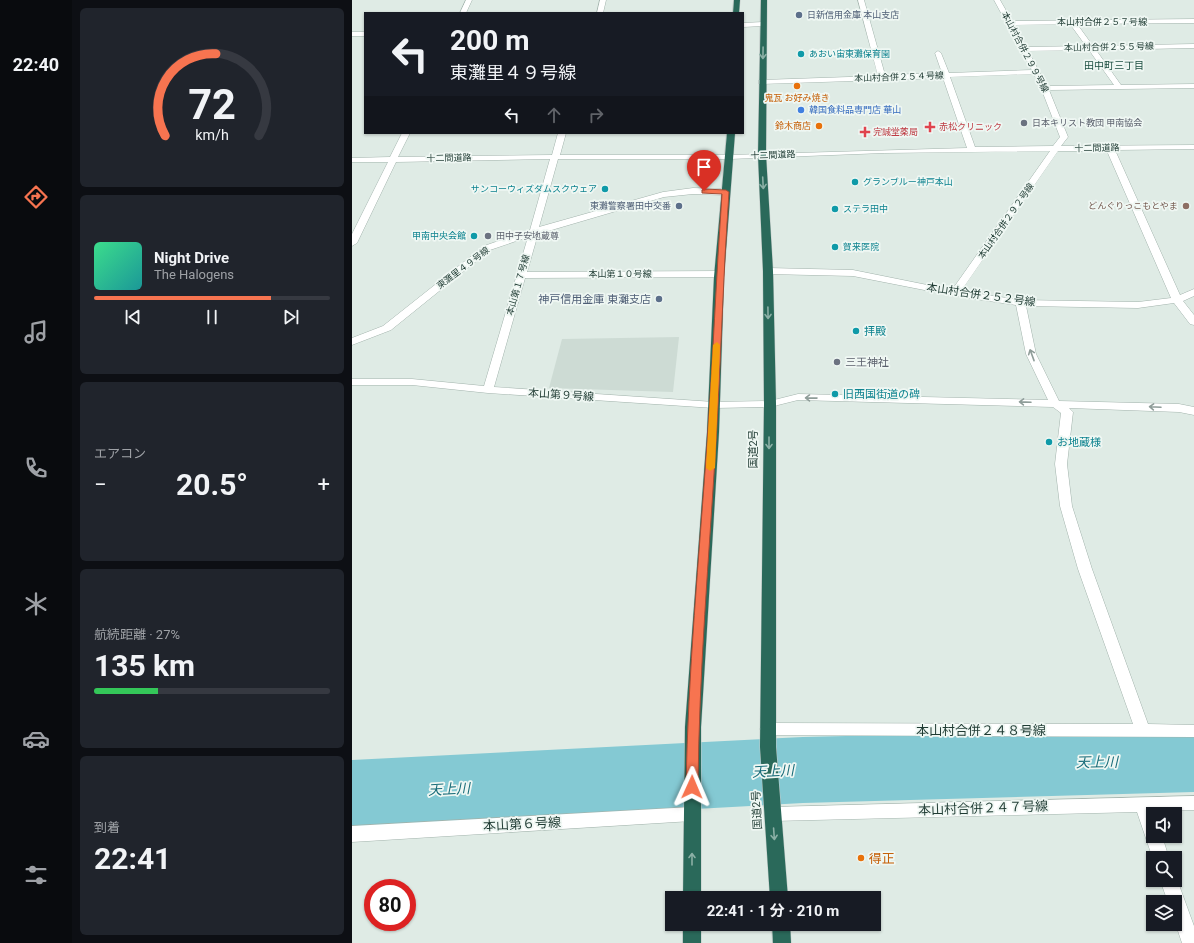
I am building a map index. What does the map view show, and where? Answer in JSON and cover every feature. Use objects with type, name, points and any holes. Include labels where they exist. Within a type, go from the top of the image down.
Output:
[{"type":"highway","points":[[736,12],[737,0]]},
{"type":"highway","name":"国道2号","points":[[764,0],[762,155],[768,271],[770,404],[768,747],[778,891]]},
{"type":"highway","points":[[692,891],[693,750],[714,405],[720,274],[730,134]]},
{"type":"highway","points":[[692,931],[692,943]]},
{"type":"highway","points":[[781,931],[782,943]]},
{"type":"street","points":[[463,12],[469,0]]},
{"type":"street","points":[[600,12],[603,0]]},
{"type":"street","points":[[861,0],[882,78]]},
{"type":"street","name":"本山村合併２９９号線","points":[[997,0],[1011,22],[1045,88],[1064,137],[1057,148]]},
{"type":"street","name":"本山村合併２５７号線","points":[[1011,22],[1194,21]]},
{"type":"street","points":[[1072,22],[1120,88]]},
{"type":"street","points":[[744,25],[763,24]]},
{"type":"street","points":[[352,34],[364,34]]},
{"type":"street","name":"本山村合併２５５号線","points":[[1025,49],[1194,46]]},
{"type":"street","points":[[938,54],[972,150]]},
{"type":"street","name":"本山村合併２５４号線","points":[[762,82],[1037,72]]},
{"type":"street","points":[[1045,88],[1194,86]]},
{"type":"street","points":[[352,243],[406,134]]},
{"type":"street","name":"本山第１７号線","points":[[488,390],[562,134]]},
{"type":"street","name":"十二間道路","points":[[352,160],[555,157],[729,157],[1057,148],[1194,147]]},
{"type":"street","name":"本山村合併２９２号線","points":[[955,293],[1057,148]]},
{"type":"street","points":[[1110,148],[1177,300],[1194,322]]},
{"type":"street","name":"東灘里４９号線","points":[[352,342],[386,328],[487,248],[533,232],[663,195],[693,191],[726,192]]},
{"type":"street","name":"本山村合併２５２号線","points":[[768,271],[853,273],[955,293],[1020,303],[1138,305],[1177,300],[1194,292]]},
{"type":"street","name":"本山第１０号線","points":[[521,275],[720,274]]},
{"type":"street","points":[[1020,303],[1031,354],[1055,403],[1067,412],[1061,464],[1066,506],[1085,569],[1143,732]]},
{"type":"street","name":"本山第９号線","points":[[352,382],[412,382],[488,390],[714,405],[770,404],[798,398],[1055,403],[1179,408],[1194,411]]},
{"type":"street","name":"本山村合併２４８号線","points":[[768,729],[1143,732],[1194,731]]},
{"type":"street","name":"本山村合併２４７号線","points":[[772,814],[1194,803]]},
{"type":"street","points":[[1143,804],[1146,813]]},
{"type":"street","name":"本山第６号線","points":[[352,834],[692,807]]},
{"type":"street","points":[[1171,887],[1191,943]]},
{"type":"shaded area","points":[[679,337],[673,392],[549,388],[562,339]]},
{"type":"waterway","name":"天上川","points":[[352,794],[803,770],[1194,760]]},
{"type":"slow traffic","points":[[710,468],[717,345]]},
{"type":"place","name":"日新信用金庫 本山支店","points":[[799,15]]},
{"type":"place","name":"あおい宙東灘保育園","points":[[801,54]]},
{"type":"place","name":"鬼瓦 お好み焼き","points":[[797,86]]},
{"type":"place","name":"韓国食料品専門店 華山","points":[[801,110]]},
{"type":"place","name":"日本キリスト教団 甲南協会","points":[[1024,123]]},
{"type":"place","name":"鈴木商店","points":[[819,126]]},
{"type":"place","name":"赤松クリニック","points":[[930,127]]},
{"type":"place","name":"完誠堂薬局","points":[[865,132]]},
{"type":"place","name":"グランブルー神戸本山","points":[[855,182]]},
{"type":"place","name":"サンコーウィズダムスクウェア","points":[[605,189]]},
{"type":"place","name":"東灘警察署田中交番","points":[[679,206]]},
{"type":"place","name":"どんぐりっこもとやま","points":[[1186,206]]},
{"type":"place","name":"ステラ田中","points":[[835,209]]},
{"type":"place","name":"甲南中央会館","points":[[474,236]]},
{"type":"place","name":"田中子安地蔵尊","points":[[488,236]]},
{"type":"place","name":"賀来医院","points":[[835,247]]},
{"type":"place","name":"神戸信用金庫 東灘支店","points":[[659,299]]},
{"type":"place","name":"拝殿","points":[[856,331]]},
{"type":"place","name":"三王神社","points":[[837,362]]},
{"type":"place","name":"旧西国街道の碑","points":[[835,394]]},
{"type":"place","name":"お地蔵様","points":[[1049,442]]},
{"type":"place","name":"得正","points":[[861,858]]},
{"type":"district","name":"田中町三丁目","points":[[1114,65]]},
{"type":"route","points":[[692,787],[693,727],[714,405],[719,277],[726,192],[704,191]]}]
